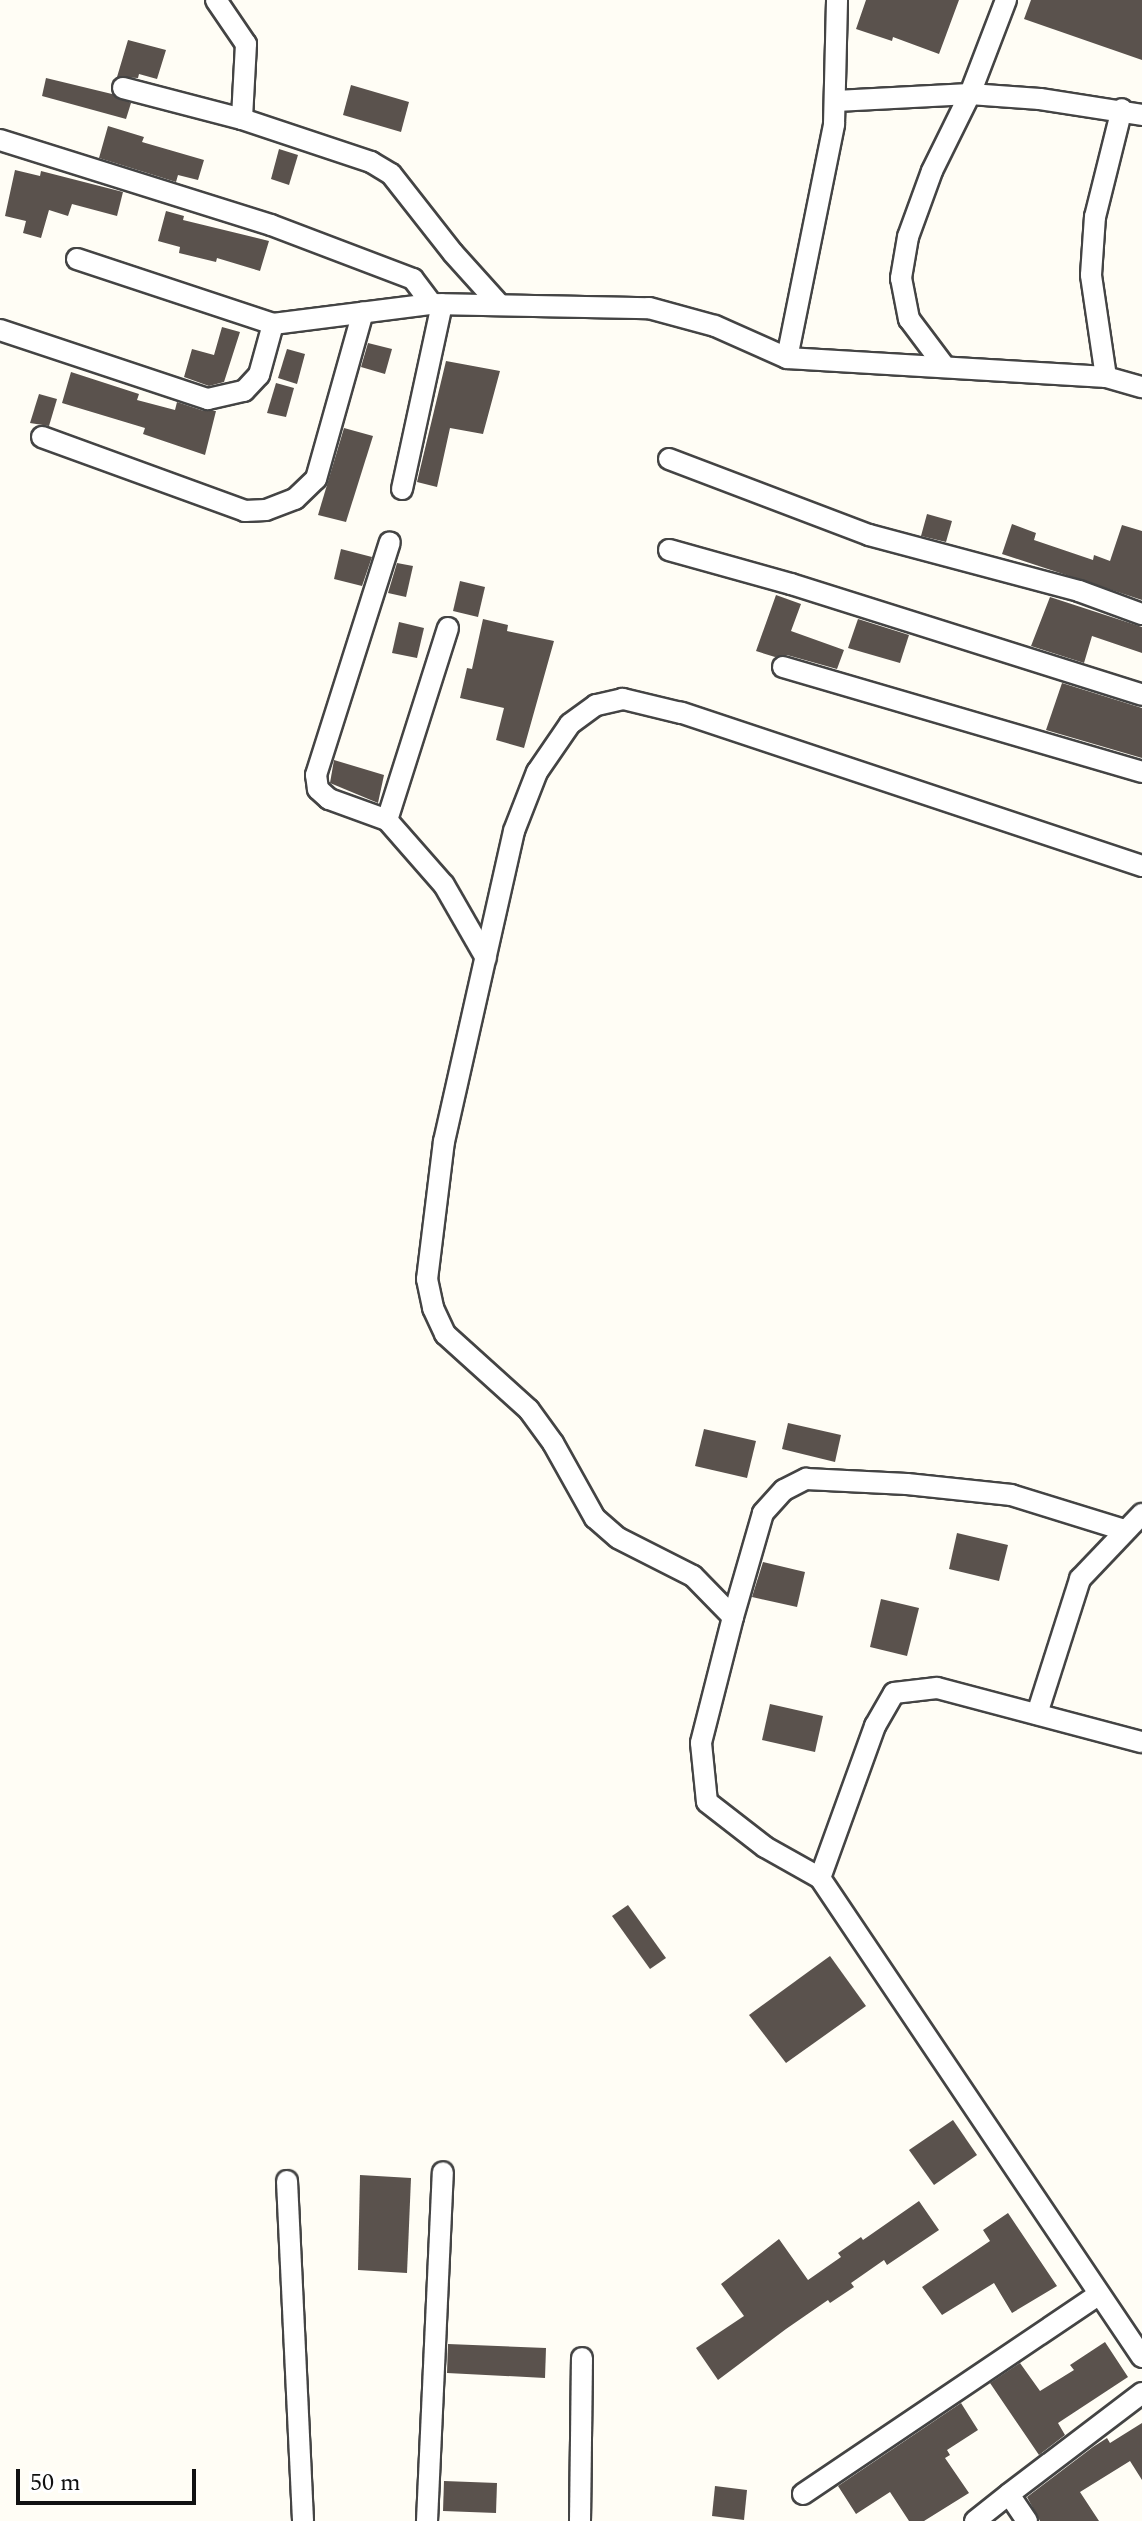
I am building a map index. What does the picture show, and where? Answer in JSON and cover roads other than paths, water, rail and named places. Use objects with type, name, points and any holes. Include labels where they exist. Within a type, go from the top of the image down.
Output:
[{"type":"street","points":[[216,0],[246,44],[242,119]]},
{"type":"street","points":[[787,358],[834,124],[837,0]]},
{"type":"street","points":[[945,367],[909,319],[901,278],[908,237],[932,171],[970,94],[1006,0]]},
{"type":"street","points":[[123,88],[242,119],[371,162],[391,174],[453,253],[499,304]]},
{"type":"street","points":[[836,101],[970,94],[1132,112],[1095,217],[1091,275],[1106,377]]},
{"type":"street","points":[[0,140],[271,225],[413,279],[437,304]]},
{"type":"street","points":[[77,259],[273,324],[437,304],[649,308],[715,326],[787,358],[1106,377],[1142,387]]},
{"type":"street","points":[[402,489],[437,304]]},
{"type":"street","points":[[42,437],[245,511],[266,510],[295,499],[316,479],[363,312]]},
{"type":"street","points":[[0,330],[208,399],[244,391],[259,375],[273,324]]},
{"type":"street","points":[[669,459],[869,535],[1079,591],[1142,614]]},
{"type":"street","points":[[390,542],[316,775],[318,789],[329,799],[387,820],[444,885],[486,958]]},
{"type":"street","points":[[669,550],[791,584],[1142,695]]},
{"type":"street","points":[[387,820],[448,628]]},
{"type":"street","points":[[783,667],[1142,772]]},
{"type":"street","points":[[733,1617],[693,1576],[618,1538],[595,1518],[553,1443],[529,1410],[445,1334],[433,1308],[427,1279],[444,1141],[514,831],[537,772],[570,724],[596,705],[623,699],[681,713],[1142,866]]},
{"type":"street","points":[[1124,1530],[1011,1495],[907,1484],[806,1479],[784,1490],[763,1513],[701,1743],[707,1802],[765,1847],[820,1878],[1142,2357]]},
{"type":"street","points":[[1037,1714],[1080,1579],[1142,1514]]},
{"type":"street","points":[[820,1878],[875,1726],[894,1693],[937,1688],[1142,1742]]},
{"type":"street","points":[[427,2521],[443,2172]]},
{"type":"street","points":[[287,2181],[303,2521]]},
{"type":"street","points":[[803,2494],[1099,2294]]},
{"type":"street","points":[[580,2521],[582,2358]]},
{"type":"street","points":[[975,2521],[1142,2393]]},
{"type":"street","points":[[1009,2494],[1027,2521]]}]
